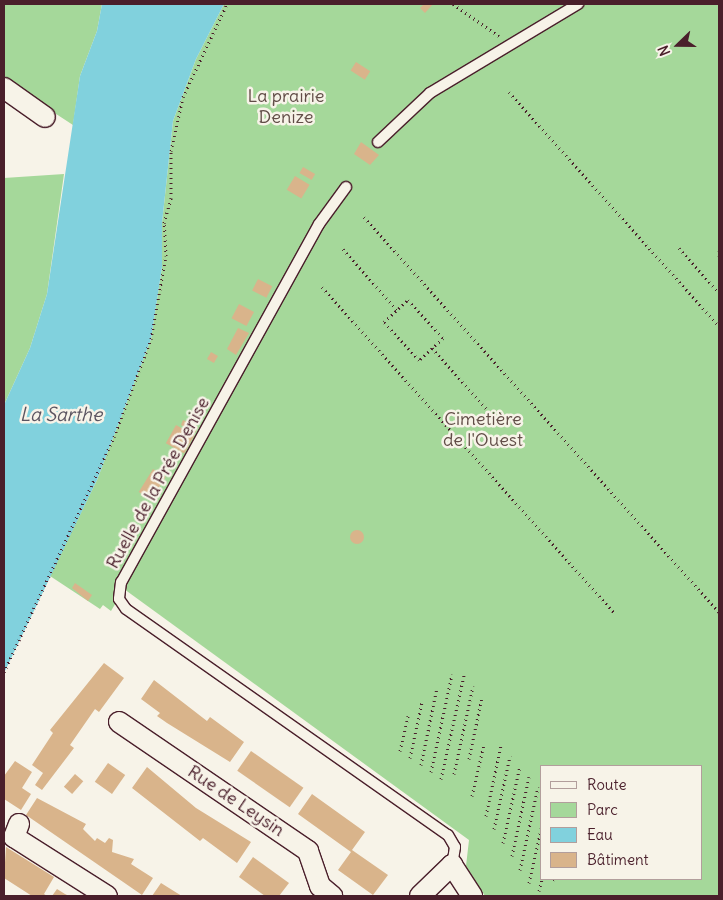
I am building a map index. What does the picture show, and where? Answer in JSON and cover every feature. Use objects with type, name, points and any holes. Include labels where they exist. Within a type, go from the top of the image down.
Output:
[{"type":"street","points":[[4,88],[45,117]]},
{"type":"street","name":"Rue de Leysin","points":[[119,722],[308,851],[320,886],[332,896]]},
{"type":"street","points":[[20,824],[14,837],[107,896]]},
{"type":"street","points":[[420,896],[452,865],[472,896]]},
{"type":"lane","points":[[378,142],[430,93],[578,4]]},
{"type":"lane","name":"Ruelle de la Prée Denise","points":[[346,187],[319,224],[122,582],[120,599],[126,610],[448,835],[456,848],[452,865]]},
{"type":"path","points":[[4,672],[114,437],[151,339],[166,256],[164,223],[171,198],[171,151],[183,97],[227,4]]},
{"type":"path","points":[[453,4],[510,44]]},
{"type":"path","points":[[509,92],[719,326]]},
{"type":"path","points":[[364,217],[719,612]]},
{"type":"path","points":[[679,248],[719,293]]},
{"type":"path","points":[[343,250],[397,310]]},
{"type":"path","points":[[719,251],[719,256]]},
{"type":"path","points":[[322,287],[615,613]]},
{"type":"path","points":[[408,300],[443,338],[432,348],[418,360],[384,322],[408,300]]},
{"type":"path","points":[[432,348],[492,415]]},
{"type":"path","points":[[431,772],[452,674]]},
{"type":"path","points":[[441,779],[464,675]]},
{"type":"path","points":[[454,774],[473,686]]},
{"type":"path","points":[[421,765],[437,688]]},
{"type":"path","points":[[469,759],[482,696]]},
{"type":"path","points":[[410,758],[422,702]]},
{"type":"path","points":[[400,751],[408,716]]},
{"type":"path","points":[[472,796],[484,744]]},
{"type":"path","points":[[486,816],[501,745]]},
{"type":"path","points":[[494,829],[510,756]]},
{"type":"path","points":[[503,843],[520,766]]},
{"type":"path","points":[[512,856],[529,777]]},
{"type":"path","points":[[520,870],[538,787]]},
{"type":"path","points":[[529,883],[540,833]]},
{"type":"path","points":[[539,891],[542,880]]},
{"type":"green space","points":[[4,4],[102,4],[97,31],[80,76],[73,125],[4,80]]},
{"type":"green space","name":"Cimetière de l'Ouest","points":[[224,4],[719,4],[719,896],[485,896],[466,866],[469,840],[124,589],[111,611],[103,605],[100,609],[50,576],[97,480],[151,339],[162,267],[162,223],[173,121],[196,59]]},
{"type":"green space","points":[[64,174],[47,294],[30,348],[4,405],[4,178]]},
{"type":"water","name":"La Sarthe","points":[[102,4],[224,4],[196,59],[173,121],[162,223],[162,267],[151,339],[97,480],[4,673],[4,405],[30,348],[47,294],[80,76],[97,31]]},
{"type":"building","points":[[424,4],[433,4],[425,13],[420,8]]},
{"type":"building","points":[[356,62],[370,71],[365,80],[351,70]]},
{"type":"building","points":[[361,142],[379,155],[370,165],[354,154]]},
{"type":"building","points":[[303,167],[315,174],[312,180],[300,173]]},
{"type":"building","points":[[295,176],[310,185],[301,198],[287,190]]},
{"type":"building","points":[[258,279],[272,286],[266,298],[252,291]]},
{"type":"building","points":[[239,304],[254,312],[246,326],[231,318]]},
{"type":"building","points":[[238,328],[249,333],[236,355],[227,349]]},
{"type":"building","points":[[211,352],[218,356],[214,363],[207,359]]},
{"type":"building","points":[[183,420],[198,427],[195,433],[181,425]]},
{"type":"building","points":[[176,425],[194,435],[184,454],[166,443]]},
{"type":"building","points":[[153,469],[166,477],[151,500],[139,492]]},
{"type":"building","points":[[143,507],[150,511],[142,524],[136,520]]},
{"type":"building","points":[[354,530],[360,530],[364,537],[360,544],[354,544],[350,540],[350,534]]},
{"type":"building","points":[[75,583],[92,595],[88,601],[72,588]]},
{"type":"building","points":[[104,663],[124,678],[99,712],[95,709],[70,745],[74,748],[42,790],[35,785],[43,773],[32,765],[53,733],[50,730]]},
{"type":"building","points":[[154,680],[207,721],[210,717],[244,742],[230,762],[157,716],[160,713],[141,699]]},
{"type":"building","points":[[251,751],[303,788],[290,807],[237,771]]},
{"type":"building","points":[[15,761],[32,772],[22,788],[31,794],[21,810],[4,799],[4,776]]},
{"type":"building","points":[[108,763],[125,775],[112,794],[95,782]]},
{"type":"building","points":[[147,767],[196,808],[251,842],[237,863],[203,838],[200,841],[132,788]]},
{"type":"building","points":[[75,774],[83,781],[72,794],[64,787]]},
{"type":"building","points":[[312,794],[365,832],[352,850],[388,875],[373,895],[338,870],[351,852],[298,814]]},
{"type":"building","points":[[37,798],[86,824],[83,829],[95,841],[97,838],[105,843],[109,838],[113,840],[112,852],[134,859],[131,864],[153,878],[142,895],[26,815]]},
{"type":"building","points":[[6,847],[54,877],[44,894],[47,896],[32,896],[4,878]]},
{"type":"building","points":[[253,857],[289,883],[279,896],[265,896],[239,877]]},
{"type":"building","points":[[161,883],[177,893],[182,896],[152,896]]},
{"type":"building","points":[[57,889],[65,894],[69,896],[52,896]]},
{"type":"park label","name":"La prairie Denize","points":[[286,107]]}]
